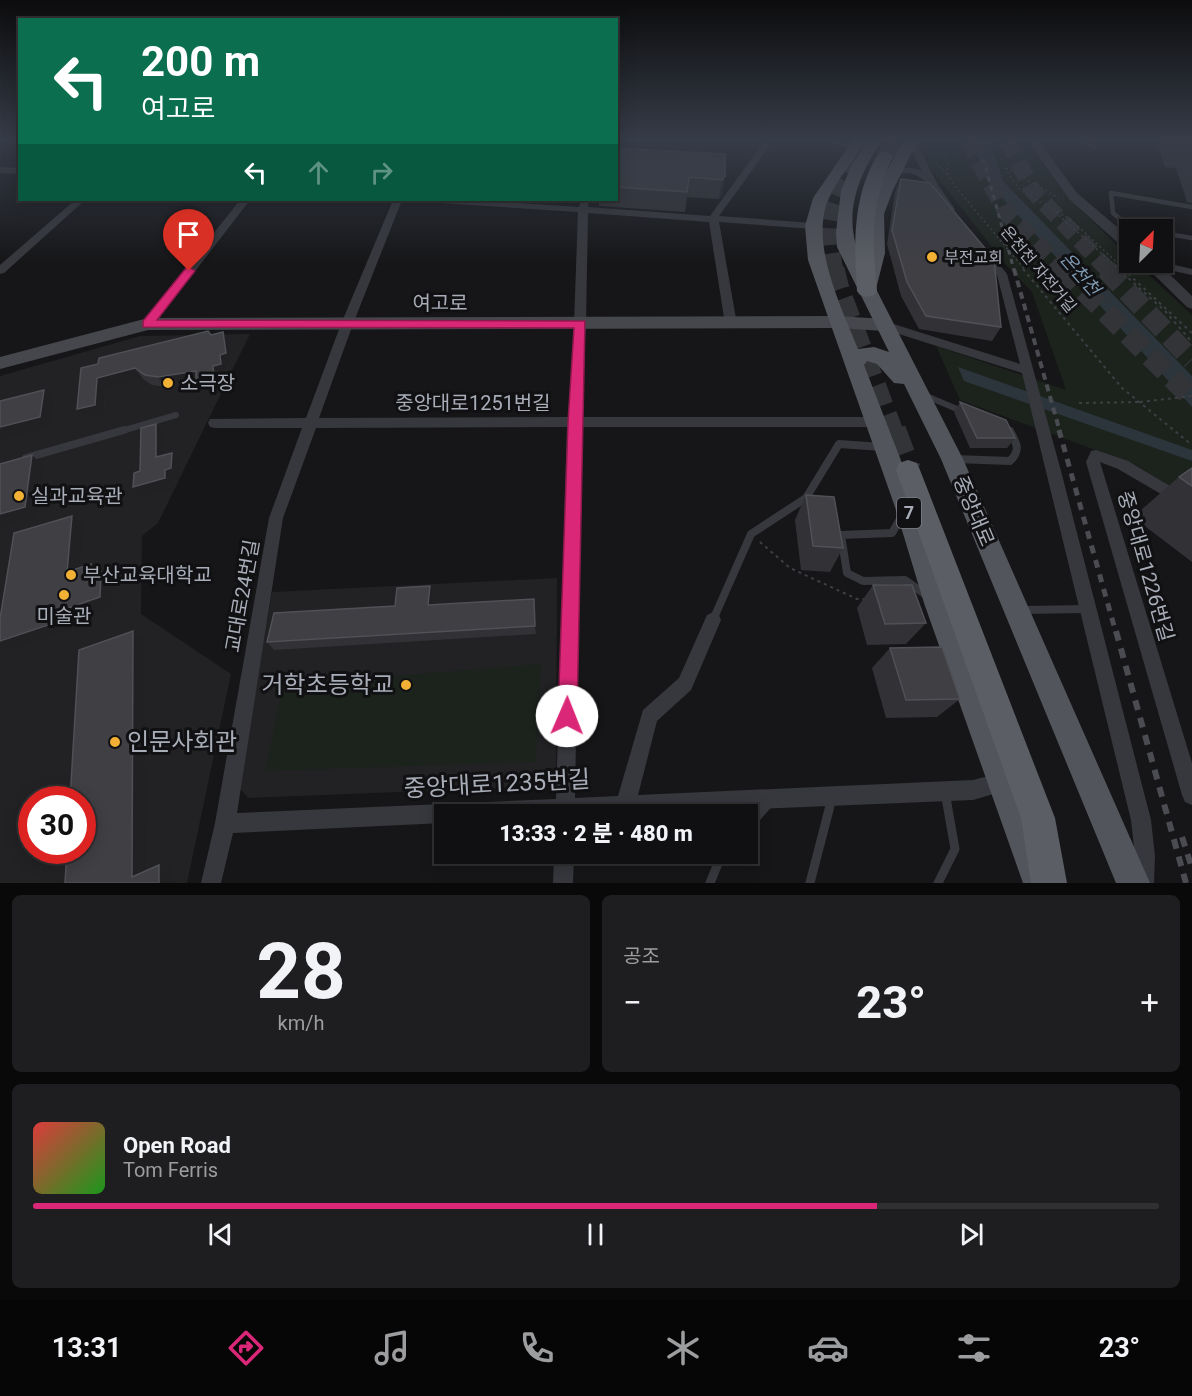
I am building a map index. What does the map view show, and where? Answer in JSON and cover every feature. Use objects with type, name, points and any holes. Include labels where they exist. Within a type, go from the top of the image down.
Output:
[{"type":"highway","points":[[867,291],[863,227],[866,200],[874,181]]},
{"type":"highway","points":[[908,470],[1035,807],[1049,883]]},
{"type":"main road","name":"7","points":[[834,181],[821,198],[813,226],[817,260],[1040,883]]},
{"type":"main road","name":"중앙대로","points":[[852,181],[842,223],[846,248],[952,459],[1133,883]]},
{"type":"main road","points":[[867,291],[876,253],[876,214],[890,181]]},
{"type":"main road","name":"여고로","points":[[0,363],[147,324],[838,322],[884,325]]},
{"type":"main road","points":[[854,365],[860,355],[871,352],[886,357],[904,381],[921,394]]},
{"type":"street","points":[[731,324],[713,218],[740,181]]},
{"type":"street","points":[[928,181],[933,185]]},
{"type":"street","points":[[931,181],[955,214]]},
{"type":"street","points":[[1064,181],[1082,204],[1119,236]]},
{"type":"street","points":[[0,272],[79,201]]},
{"type":"street","points":[[147,324],[244,201]]},
{"type":"street","name":"교대로24번길","points":[[211,883],[225,823],[276,518],[347,324],[397,201]]},
{"type":"street","points":[[477,201],[584,204],[813,226]]},
{"type":"street","points":[[565,804],[574,422],[584,204]]},
{"type":"street","points":[[975,240],[1002,274],[1054,471],[1141,820],[1145,856],[1144,883]]},
{"type":"street","points":[[1173,268],[1192,272]]},
{"type":"street","points":[[1159,273],[1192,304]]},
{"type":"street","points":[[884,325],[1026,370]]},
{"type":"street","name":"중앙대로1251번길","points":[[214,423],[875,422]]},
{"type":"street","name":"중앙대로1226번길","points":[[1192,506],[1123,465],[1096,455],[1092,462],[1192,795]]},
{"type":"street","points":[[626,804],[649,716],[685,684],[713,620]]},
{"type":"street","name":"중앙대로1235번길","points":[[626,804],[945,792],[973,790],[1003,782]]},
{"type":"street","name":"중앙대로1235번길","points":[[225,823],[434,815]]},
{"type":"street","points":[[563,883],[564,864]]},
{"type":"lane","points":[[1120,219],[1113,213],[1111,193],[1192,207]]},
{"type":"lane","points":[[1173,234],[1192,238]]},
{"type":"lane","points":[[921,394],[969,414]]},
{"type":"lane","points":[[22,459],[176,415]]},
{"type":"lane","points":[[952,459],[1010,461],[1017,454],[1018,446],[1008,429],[999,425]]},
{"type":"lane","points":[[713,620],[752,534],[806,498],[839,444],[885,448]]},
{"type":"lane","points":[[907,507],[892,533],[841,536],[847,573],[863,581],[906,580],[938,603]]},
{"type":"lane","points":[[1017,610],[1088,609]]},
{"type":"lane","points":[[938,883],[956,849],[945,792]]},
{"type":"lane","points":[[810,883],[832,796]]},
{"type":"lane","points":[[758,815],[772,798]]},
{"type":"lane","points":[[710,883],[718,864]]},
{"type":"path","name":"온천천 자전거길","points":[[952,181],[1122,388],[1192,446]]},
{"type":"path","points":[[1014,181],[1020,190],[1070,219],[1192,333]]},
{"type":"path","points":[[1029,181],[1062,200],[1082,204]]},
{"type":"path","points":[[1048,206],[1072,225],[1165,311],[1192,342]]},
{"type":"path","points":[[1079,403],[1140,402],[1192,396]]},
{"type":"shaded area","points":[[941,181],[1055,181],[1067,197],[1119,247],[1119,273],[1147,273],[1192,315],[1192,500],[1136,465],[960,400],[936,346],[1066,390],[1032,292],[1006,265]]},
{"type":"shaded area","name":"부산교육대학교","points":[[250,334],[158,523],[142,536],[141,614],[231,674],[187,883],[0,883],[0,376],[140,336]]},
{"type":"shaded area","name":"거학초등학교","points":[[557,578],[556,778],[545,786],[248,798],[239,787],[272,592]]},
{"type":"shaded area","points":[[541,664],[536,762],[265,771],[283,685]]},
{"type":"water","name":"온천천","points":[[987,181],[1003,181],[1192,376],[1192,407]]},
{"type":"water","points":[[958,367],[1192,450],[1192,461],[964,381]]},
{"type":"building","points":[[618,181],[688,181],[687,192],[618,187]]},
{"type":"building","name":"부전교회","points":[[901,181],[930,183],[994,259],[1001,327],[926,316],[907,282],[892,230]]},
{"type":"building","points":[[208,331],[211,335],[223,332],[226,353],[220,355],[221,364],[213,366],[214,376],[196,381],[196,371],[158,377],[145,375],[135,368],[97,378],[95,405],[77,409],[81,368],[98,364],[99,358]]},
{"type":"building","points":[[44,390],[40,417],[0,427],[0,401]]},
{"type":"building","points":[[960,402],[1006,420],[1015,438],[977,438]]},
{"type":"building","points":[[156,424],[156,457],[172,453],[171,468],[165,470],[165,478],[133,487],[134,473],[140,471],[141,428]]},
{"type":"building","points":[[32,455],[25,507],[0,514],[0,464]]},
{"type":"building","points":[[1192,468],[1192,486],[1179,477]]},
{"type":"building","points":[[806,495],[834,497],[843,548],[813,546]]},
{"type":"building","name":"미술관","points":[[72,516],[67,572],[91,564],[90,576],[101,572],[100,597],[68,608],[66,619],[0,641],[0,619],[14,533]]},
{"type":"building","points":[[873,585],[912,585],[926,623],[885,624]]},
{"type":"building","points":[[430,586],[428,605],[534,599],[535,626],[267,642],[274,613],[395,606],[397,588]]},
{"type":"building","name":"인문사회관","points":[[133,631],[132,877],[159,865],[159,883],[65,883],[66,864],[96,864],[96,786],[71,786],[79,650]]},
{"type":"building","points":[[942,647],[960,699],[906,700],[890,648]]},
{"type":"tunnel","points":[[835,270],[830,236],[831,223],[838,198],[846,181]]},
{"type":"tunnel","points":[[989,181],[1007,214],[1064,270]]},
{"type":"tunnel","points":[[1028,181],[1033,191],[1108,270]]},
{"type":"tunnel","points":[[834,269],[839,289],[893,432]]},
{"type":"tunnel","points":[[1062,269],[1192,398]]},
{"type":"tunnel","points":[[1106,269],[1192,360]]},
{"type":"tunnel","points":[[893,430],[908,470]]},
{"type":"railway","points":[[989,181],[1014,270]]},
{"type":"railway","points":[[1014,269],[1060,432]]},
{"type":"railway","points":[[1059,430],[1116,633]]},
{"type":"railway","points":[[1116,631],[1186,883]]},
{"type":"railway","points":[[1182,837],[1192,868]]},
{"type":"place","name":"부전교회","points":[[932,257]]},
{"type":"place","name":"소극장","points":[[168,383]]},
{"type":"place","name":"실과교육관","points":[[19,496]]},
{"type":"place","name":"부산교육대학교","points":[[71,575]]},
{"type":"place","name":"미술관","points":[[64,595]]},
{"type":"place","name":"거학초등학교","points":[[406,685]]},
{"type":"place","name":"인문사회관","points":[[115,742]]},
{"type":"route","points":[[189,271],[147,324],[580,324],[574,422],[567,716]]}]
